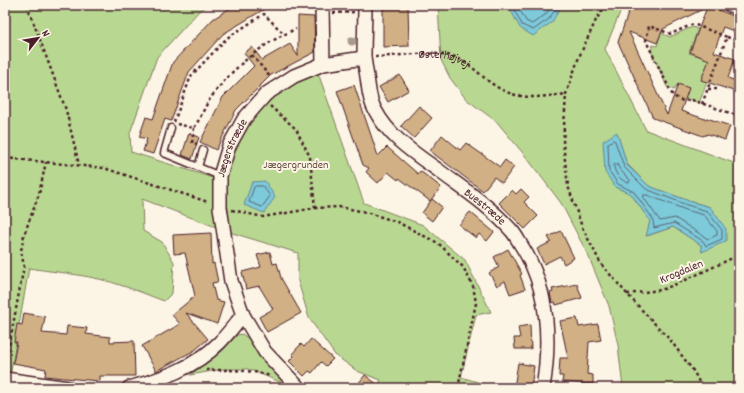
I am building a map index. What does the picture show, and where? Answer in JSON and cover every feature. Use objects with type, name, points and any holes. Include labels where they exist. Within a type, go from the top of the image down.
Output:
[{"type":"street","points":[[730,5],[739,8]]},
{"type":"street","points":[[364,58],[365,8]]},
{"type":"street","points":[[322,9],[323,64]]},
{"type":"street","name":"Jægerstræde","points":[[299,388],[265,352],[243,315],[231,280],[220,207],[220,176],[229,146],[244,119],[266,94],[294,76],[323,64],[364,58]]},
{"type":"street","name":"Buestræde","points":[[364,58],[369,90],[374,108],[382,123],[399,142],[482,203],[498,217],[512,231],[531,259],[540,282],[547,330],[546,369],[543,388]]},
{"type":"street","points":[[129,388],[153,382],[179,371],[202,358],[219,343],[243,315]]},
{"type":"street","points":[[5,379],[68,388]]},
{"type":"lane","points":[[171,128],[164,153],[220,176]]},
{"type":"lane","points":[[198,167],[203,150]]},
{"type":"path","points":[[27,5],[66,110],[79,165]]},
{"type":"path","points":[[606,5],[596,20],[578,57],[566,94],[563,143],[568,186],[582,227],[601,264],[627,294],[672,341],[694,372],[702,388]]},
{"type":"path","points":[[322,9],[365,8]]},
{"type":"path","points":[[284,34],[264,14],[226,38],[191,76],[173,123],[194,128],[210,99],[244,61],[284,34],[296,29]]},
{"type":"path","points":[[739,41],[692,24],[671,34],[650,26],[646,41],[672,96],[683,101],[692,100],[739,116]]},
{"type":"path","points":[[702,104],[727,37]]},
{"type":"path","name":"Østerhøjvej","points":[[364,58],[434,54],[453,56],[470,65],[497,87],[513,95],[532,98],[566,94]]},
{"type":"path","points":[[252,55],[277,87]]},
{"type":"path","points":[[708,89],[718,89]]},
{"type":"path","points":[[262,99],[296,129],[310,157],[315,208]]},
{"type":"path","points":[[5,158],[104,168],[198,198],[220,207],[264,217],[315,208],[339,207],[366,212],[397,222],[438,243],[463,267],[474,286],[476,303],[458,388]]},
{"type":"path","points":[[5,370],[24,266],[21,251],[24,235],[39,194],[46,162]]},
{"type":"path","name":"Krogdalen","points":[[627,294],[661,290],[739,255]]},
{"type":"path","points":[[202,371],[224,370],[261,373],[275,378]]},
{"type":"green space","points":[[5,5],[208,5],[199,11],[157,57],[130,133],[131,152],[213,178],[216,227],[142,199],[143,231],[162,242],[174,262],[172,293],[164,301],[133,289],[100,279],[29,268],[8,388],[5,388]]},
{"type":"green space","points":[[438,5],[623,5],[605,49],[646,130],[739,165],[739,388],[623,388],[618,345],[609,306],[588,255],[561,203],[527,158],[497,122],[466,99],[450,78],[441,60]],"holes":[[[617,133],[627,164],[649,186],[710,207],[702,252],[701,245],[673,227],[647,236],[650,221],[631,194],[615,187]]]},
{"type":"green space","points":[[692,27],[698,29],[689,53],[715,61],[699,103],[685,98],[687,90],[676,86],[674,90],[667,87],[651,51],[653,45],[657,46],[661,33],[670,37]]},
{"type":"green space","name":"Jægergrunden","points":[[317,70],[364,203],[423,225],[465,260],[491,312],[476,315],[461,377],[484,384],[483,388],[377,388],[381,380],[357,371],[335,355],[309,318],[298,281],[298,253],[226,231],[223,191],[234,149],[251,119],[286,85]]},
{"type":"green space","points":[[242,334],[249,339],[263,360],[285,384],[248,369],[224,369],[190,375],[222,351],[237,335]]},
{"type":"water","points":[[508,5],[562,5],[552,22],[533,36],[520,28]]},
{"type":"water","points":[[617,132],[627,165],[649,186],[710,207],[726,229],[726,241],[702,252],[701,245],[673,227],[646,236],[650,221],[631,194],[615,187],[605,172],[603,141]]},
{"type":"water","points":[[265,181],[275,197],[264,213],[244,205],[252,182]]},
{"type":"building","points":[[235,5],[271,5],[223,34],[189,72],[171,121],[165,119],[153,154],[143,151],[147,139],[139,137],[146,117],[153,119],[173,62],[213,19]]},
{"type":"building","points":[[383,5],[408,5],[409,46],[383,47]]},
{"type":"building","points":[[631,5],[653,5],[668,10],[679,5],[711,5],[708,6],[739,18],[739,33],[723,27],[714,52],[735,59],[728,78],[739,82],[739,93],[701,80],[709,60],[690,52],[707,7],[663,29],[657,43],[629,32],[667,115],[678,84],[689,88],[681,111],[730,126],[725,140],[708,134],[703,136],[653,118],[618,42]]},
{"type":"building","points":[[298,16],[314,17],[315,52],[271,75],[236,110],[216,150],[200,142],[223,97],[254,66],[244,53],[252,47],[262,60],[290,44],[298,56]]},
{"type":"building","points":[[400,75],[409,90],[388,102],[379,87]]},
{"type":"building","points":[[354,85],[378,156],[387,147],[418,174],[420,171],[441,187],[430,201],[399,178],[398,180],[388,172],[378,183],[366,172],[369,168],[363,165],[337,91]]},
{"type":"building","points":[[419,106],[432,118],[414,138],[401,126]]},
{"type":"building","points":[[189,133],[199,137],[192,159],[182,155]]},
{"type":"building","points":[[442,135],[460,150],[466,143],[500,167],[505,160],[514,167],[502,183],[494,177],[483,191],[430,151]]},
{"type":"building","points":[[521,189],[529,197],[524,202],[538,216],[525,229],[499,203],[512,190],[516,194]]},
{"type":"building","points":[[432,199],[442,207],[432,221],[422,213]]},
{"type":"building","points":[[470,212],[494,232],[487,241],[479,234],[476,238],[459,225]]},
{"type":"building","points":[[561,231],[574,258],[564,264],[560,256],[544,264],[537,249],[551,242],[548,237]]},
{"type":"building","points":[[211,233],[212,264],[214,263],[218,282],[212,283],[216,300],[224,302],[217,324],[186,313],[208,339],[195,350],[156,371],[142,346],[180,324],[172,315],[195,296],[185,253],[174,254],[173,235]]},
{"type":"building","points":[[508,249],[522,274],[520,275],[525,289],[510,294],[505,281],[497,286],[489,273],[499,267],[494,257]]},
{"type":"building","points":[[270,252],[273,264],[277,263],[281,278],[301,313],[267,332],[259,317],[273,309],[259,286],[246,289],[242,272],[261,267],[257,255]]},
{"type":"building","points":[[577,284],[582,298],[556,305],[555,302],[552,303],[550,293],[553,292],[552,289]]},
{"type":"building","points":[[24,313],[45,317],[42,333],[66,335],[67,326],[87,328],[86,334],[110,337],[110,342],[134,341],[135,376],[100,376],[100,381],[45,376],[46,369],[13,363],[17,342],[14,342],[17,324],[22,325]]},
{"type":"building","points":[[577,318],[579,327],[598,324],[601,340],[589,342],[587,374],[593,375],[593,384],[562,382],[563,376],[559,376],[560,358],[568,358],[560,321]]},
{"type":"building","points":[[530,325],[531,349],[515,349],[514,338],[520,338],[518,327]]},
{"type":"building","points":[[311,339],[333,359],[326,366],[321,362],[312,373],[309,371],[304,376],[289,361],[294,356],[292,354],[301,344],[304,347]]},
{"type":"building","points":[[518,363],[534,366],[531,388],[514,388]]},
{"type":"building","points":[[365,375],[382,388],[355,388]]}]
